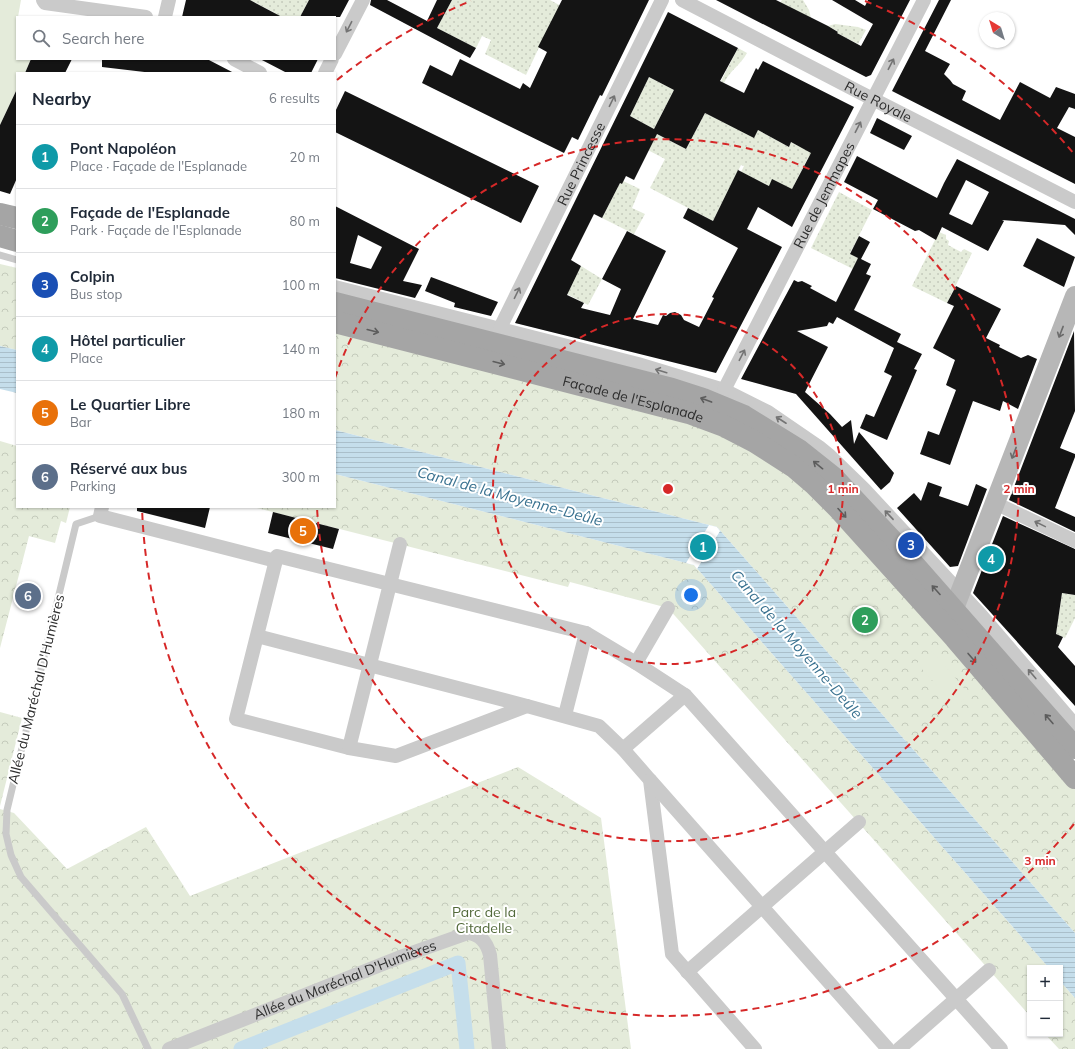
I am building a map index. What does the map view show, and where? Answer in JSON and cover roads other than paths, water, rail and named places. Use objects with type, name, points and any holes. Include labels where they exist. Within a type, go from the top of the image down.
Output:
[{"type":"main road","points":[[0,214],[16,218]]},
{"type":"main road","points":[[0,236],[16,241]]},
{"type":"main road","name":"Façade de l'Esplanade","points":[[336,303],[672,389],[732,410],[785,440],[833,477],[859,504],[1075,748]]},
{"type":"main road","name":"Façade de l'Esplanade","points":[[336,322],[689,413],[724,426],[768,450],[794,467],[815,485],[837,507],[954,610],[1075,778]]},
{"type":"street","points":[[165,16],[169,0]]},
{"type":"street","points":[[336,52],[363,0]]},
{"type":"street","name":"Rue Princesse","points":[[500,328],[662,0]]},
{"type":"street","name":"Rue Royale","points":[[682,0],[1075,202]]},
{"type":"street","name":"Rue de Jemmapes","points":[[724,390],[924,0]]},
{"type":"street","points":[[44,2],[139,16]]},
{"type":"street","points":[[236,60],[258,72]]},
{"type":"street","points":[[326,72],[332,60]]},
{"type":"street","name":"Façade de l'Esplanade","points":[[336,287],[638,364],[724,390],[755,405],[782,421],[830,456],[876,501],[954,610],[1075,725]]},
{"type":"street","points":[[954,610],[1075,296]]},
{"type":"street","points":[[995,503],[1075,541]]},
{"type":"street","points":[[101,512],[276,561]]},
{"type":"street","points":[[349,748],[400,544]]},
{"type":"street","points":[[527,706],[396,756],[349,748],[236,719],[277,556],[586,633],[685,695],[1001,1049]]},
{"type":"street","points":[[636,663],[668,608]]},
{"type":"street","points":[[565,715],[586,633]]},
{"type":"street","points":[[257,636],[565,715],[599,726],[623,749],[888,1049]]},
{"type":"street","points":[[623,749],[685,695]]},
{"type":"street","points":[[650,780],[672,954],[755,1049]]},
{"type":"street","points":[[687,972],[859,822]]},
{"type":"street","name":"Allée du Maréchal D'Humières","points":[[169,1049],[403,956],[468,933],[474,933],[481,938],[487,945],[490,955],[499,1049]]},
{"type":"street","points":[[899,1049],[989,970]]},
{"type":"lane","points":[[0,255],[16,260]]},
{"type":"lane","name":"Allée du Maréchal D'Humières","points":[[101,512],[76,524],[7,810],[6,834],[21,877],[122,994],[148,1049]]},
{"type":"water","points":[[0,346],[16,350],[16,393],[0,389]]},
{"type":"water","name":"Canal de la Moyenne-Deûle","points":[[336,430],[717,527],[1075,933],[1075,998],[1063,984],[1063,965],[1046,965],[694,565],[336,474]]},
{"type":"waterway","points":[[241,1049],[458,963],[467,1049]]},
{"type":"place","name":"Le Quartier Libre","points":[[303,531]]},
{"type":"place","name":"Colpin","points":[[911,545]]},
{"type":"place","name":"Pont Napoléon","points":[[703,547]]},
{"type":"place","name":"Hôtel particulier","points":[[991,559]]},
{"type":"place","name":"Réservé aux bus","points":[[28,596]]},
{"type":"place","name":"Façade de l'Esplanade","points":[[865,620]]},
{"type":"park label","name":"Parc de la Citadelle","points":[[484,920]]}]
